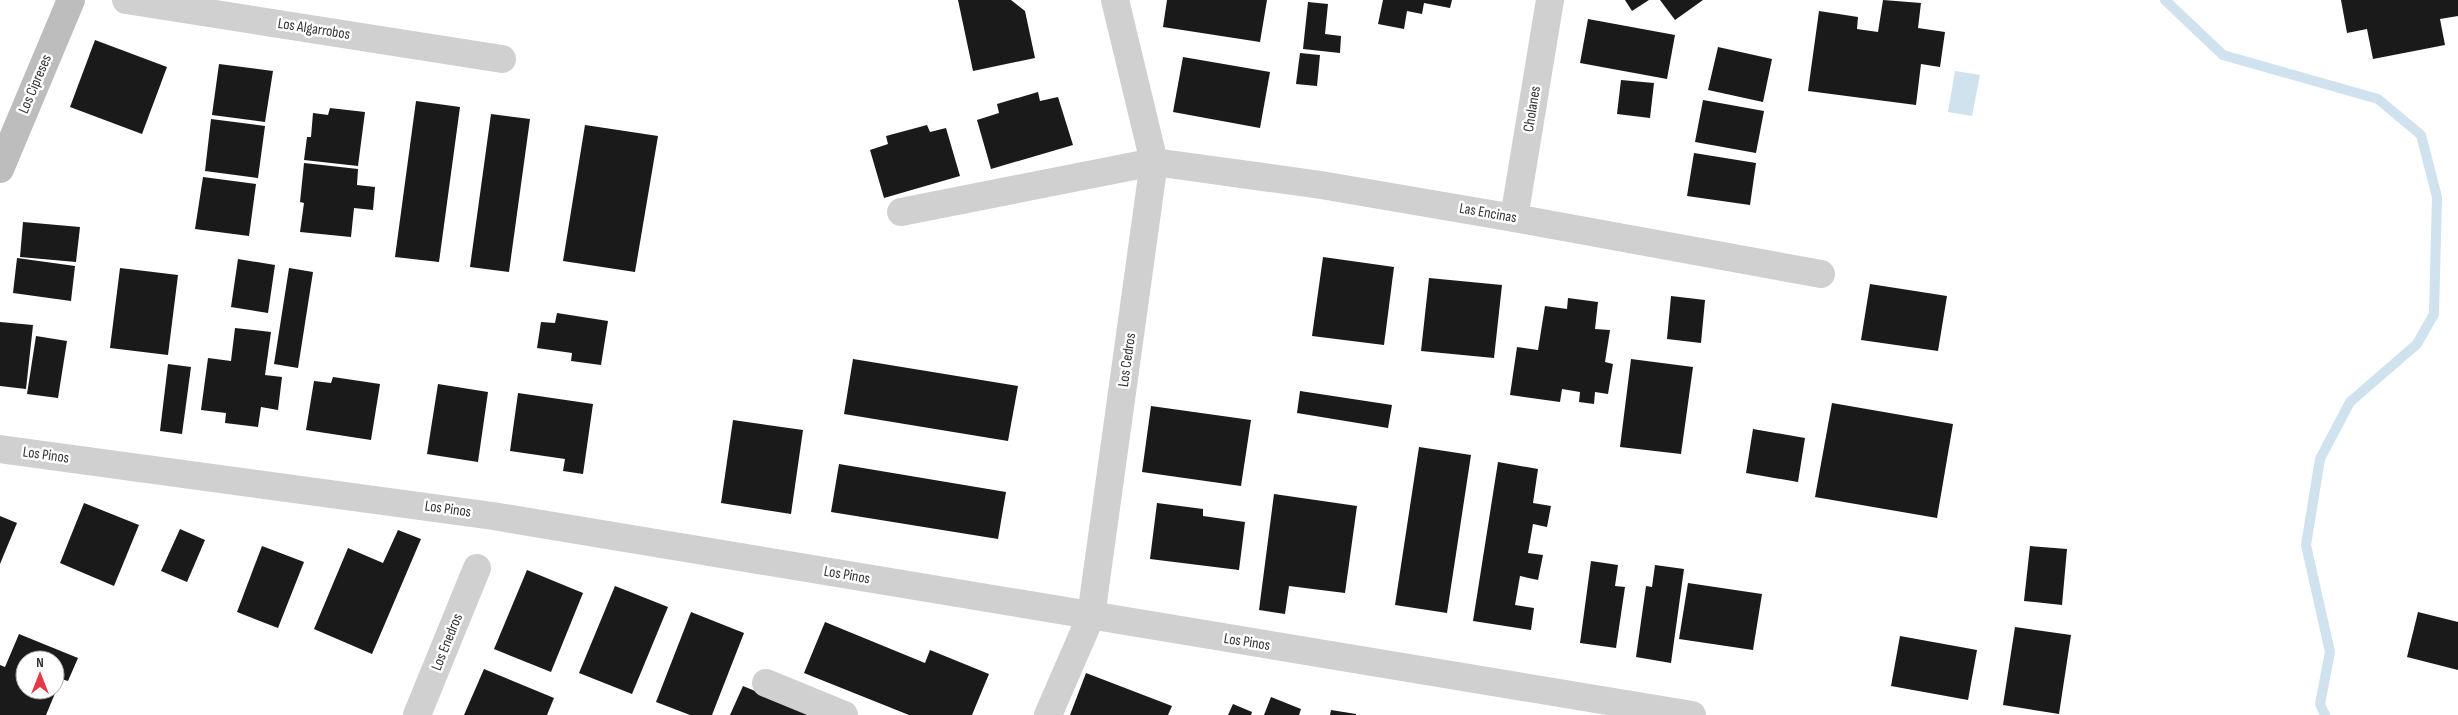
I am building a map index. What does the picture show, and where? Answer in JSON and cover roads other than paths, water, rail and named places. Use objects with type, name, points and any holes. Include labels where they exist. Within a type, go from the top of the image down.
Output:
[{"type":"street","name":"Los Cipreses","points":[[0,168],[71,0]]},
{"type":"street","name":"Los Algarrobos","points":[[126,0],[502,59]]},
{"type":"street","name":"Los Cedros","points":[[1048,715],[1091,616],[1154,162],[1115,0]]},
{"type":"street","name":"Cholanes","points":[[1514,218],[1550,0]]},
{"type":"street","name":"Las Encinas","points":[[901,212],[1154,162],[1321,185],[1821,274]]},
{"type":"street","name":"Los Pinos","points":[[0,449],[492,516],[1692,715]]},
{"type":"street","name":"Los Enedros","points":[[417,715],[477,568]]},
{"type":"street","points":[[766,683],[844,715]]},
{"type":"water","points":[[1955,71],[1980,75],[1972,116],[1948,112]]},
{"type":"waterway","points":[[2165,0],[2223,55],[2378,99],[2421,135],[2437,197],[2434,314],[2417,344],[2350,402],[2320,459],[2306,545],[2330,652],[2320,704],[2325,715]]}]
